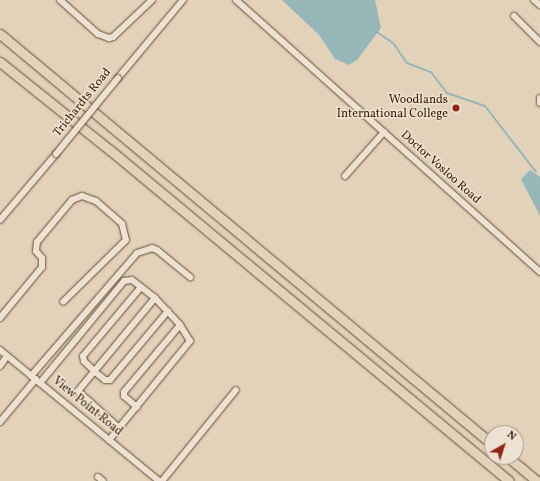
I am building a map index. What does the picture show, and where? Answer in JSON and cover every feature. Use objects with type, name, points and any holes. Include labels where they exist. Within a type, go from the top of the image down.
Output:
[{"type":"highway","points":[[0,31],[67,89]]},
{"type":"highway","points":[[0,34],[484,437]]},
{"type":"highway","points":[[0,62],[110,150],[509,481]]},
{"type":"highway","points":[[518,465],[537,481]]},
{"type":"street","points":[[60,0],[98,34],[109,38],[113,37],[152,0]]},
{"type":"street","name":"Trichardts Road","points":[[0,220],[183,0]]},
{"type":"street","name":"Doctor Vosloo Road","points":[[236,0],[540,272]]},
{"type":"street","points":[[534,0],[540,5]]},
{"type":"street","points":[[514,16],[540,42]]},
{"type":"street","points":[[540,98],[540,103]]},
{"type":"street","points":[[346,176],[384,132]]},
{"type":"street","points":[[0,318],[42,267],[42,258],[36,251],[38,242],[72,200],[82,196],[89,197],[122,224],[126,240],[64,302]]},
{"type":"street","points":[[0,422],[136,253],[152,248],[157,250],[190,277]]},
{"type":"street","points":[[36,379],[124,281],[132,280],[155,298],[168,311],[190,338],[188,346],[109,440]]},
{"type":"street","points":[[141,287],[83,356],[84,361],[94,371],[105,380],[110,380],[168,311]]},
{"type":"street","points":[[119,428],[78,394],[79,389],[155,298]]},
{"type":"street","points":[[137,407],[124,396],[124,392],[180,325]]},
{"type":"street","name":"View Point Road","points":[[0,350],[160,481]]},
{"type":"street","points":[[0,363],[7,356]]},
{"type":"street","points":[[0,366],[7,356]]},
{"type":"street","points":[[160,481],[236,390]]},
{"type":"water","points":[[282,0],[375,0],[381,28],[357,60],[349,65],[335,59],[319,35]]},
{"type":"water","points":[[530,170],[540,177],[540,216],[521,179]]},
{"type":"waterway","points":[[377,32],[394,44],[407,63],[431,72],[447,93],[485,106],[536,172]]},
{"type":"place","name":"Woodlands International College","points":[[456,108]]}]
